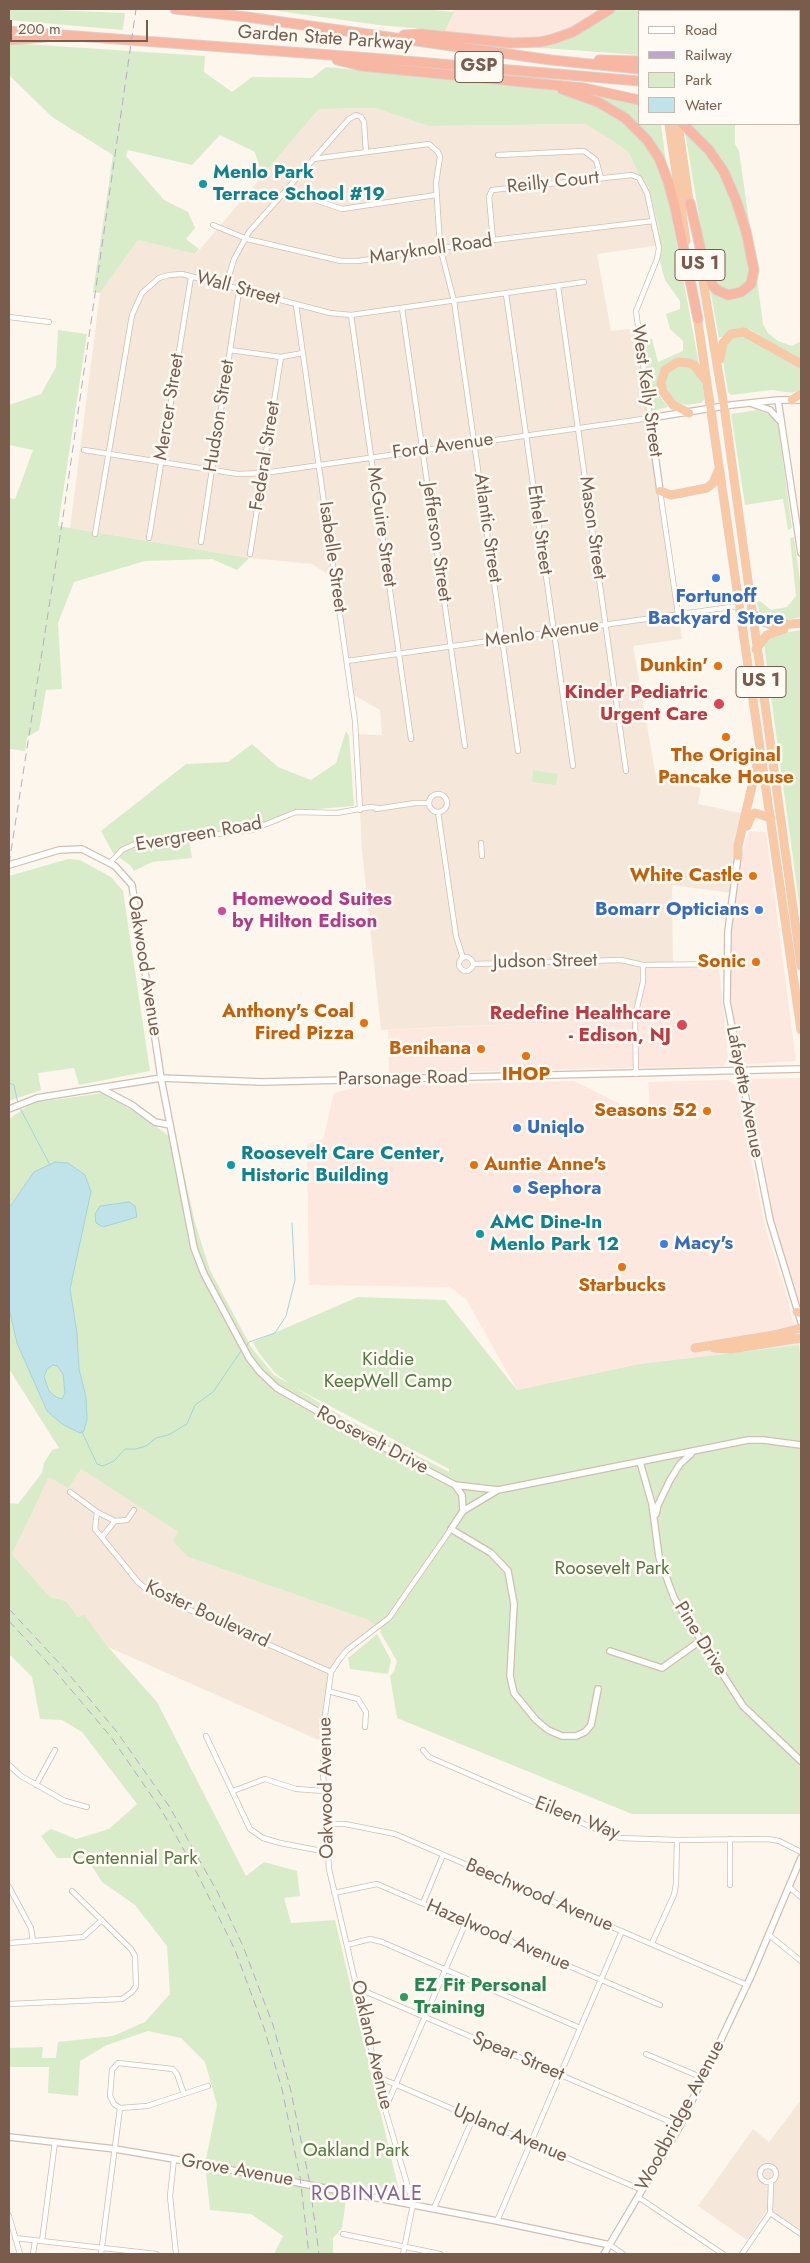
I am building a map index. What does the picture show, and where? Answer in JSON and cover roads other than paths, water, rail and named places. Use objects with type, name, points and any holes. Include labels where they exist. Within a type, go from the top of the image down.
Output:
[{"type":"highway","name":"Garden State Parkway","points":[[175,9],[386,36],[551,60],[638,69]]},
{"type":"highway","points":[[386,36],[421,34],[512,43],[540,42],[554,40],[573,32],[610,9]]},
{"type":"highway","name":"Garden State Parkway","points":[[9,31],[318,54],[638,81]]},
{"type":"highway","points":[[9,40],[30,40],[60,35]]},
{"type":"highway","points":[[318,54],[361,66],[584,88],[638,100]]},
{"type":"highway","points":[[551,60],[638,61]]},
{"type":"highway","points":[[548,85],[579,94],[607,106],[633,125],[654,150],[664,169],[673,200],[698,319]]},
{"type":"highway","name":"US 1","points":[[669,125],[712,408],[718,466],[738,606],[801,1030]]},
{"type":"highway","name":"US 1","points":[[678,125],[724,406],[801,966]]},
{"type":"highway","points":[[684,125],[717,162],[736,200],[753,262],[754,277],[747,289],[728,295],[713,286],[704,264],[690,203]]},
{"type":"highway","points":[[719,376],[720,349],[727,338],[737,332],[750,334],[801,364]]},
{"type":"highway","points":[[689,413],[673,405],[663,392],[661,383],[665,370],[678,362],[689,363],[694,366],[708,383]]},
{"type":"highway","points":[[792,400],[801,394]]},
{"type":"highway","points":[[660,491],[671,495],[707,488],[717,476],[718,466]]},
{"type":"highway","points":[[751,611],[760,621],[774,626],[801,623]]},
{"type":"highway","points":[[756,649],[767,634],[775,630],[801,627]]},
{"type":"highway","points":[[738,856],[738,846],[758,767],[760,748]]},
{"type":"highway","points":[[738,856],[752,815],[759,813],[771,818]]},
{"type":"highway","points":[[798,1329],[695,1348],[731,1349],[801,1338]]},
{"type":"street","points":[[226,286],[234,259],[245,238],[350,119],[356,115],[361,117],[366,152],[314,160]]},
{"type":"street","name":"Atlantic Street","points":[[366,152],[429,144],[434,147],[440,157],[436,183],[440,247],[454,301],[518,751]]},
{"type":"street","points":[[498,155],[589,153],[596,160],[601,178]]},
{"type":"street","name":"Reilly Court","points":[[493,240],[489,197],[492,190],[636,175]]},
{"type":"street","name":"West Kelly Street","points":[[636,175],[647,194],[659,253],[638,305],[636,318],[678,614]]},
{"type":"street","points":[[286,190],[342,209],[436,195]]},
{"type":"street","name":"Maryknoll Road","points":[[213,225],[245,238],[341,261],[493,240],[653,221]]},
{"type":"street","name":"Wall Street","points":[[95,534],[132,315],[136,302],[142,293],[159,278],[169,275],[191,277],[296,305],[330,313],[351,315],[584,282]]},
{"type":"street","name":"Mercer Street","points":[[149,538],[191,277]]},
{"type":"street","name":"Mason Street","points":[[558,286],[626,770]]},
{"type":"street","name":"Hudson Street","points":[[201,542],[239,291]]},
{"type":"street","name":"Ethel Street","points":[[506,294],[573,766]]},
{"type":"street","name":"Isabelle Street","points":[[296,305],[355,721],[360,810]]},
{"type":"street","name":"Jefferson Street","points":[[402,308],[465,746]]},
{"type":"street","name":"McGuire Street","points":[[351,315],[411,739]]},
{"type":"street","points":[[9,317],[49,322]]},
{"type":"street","points":[[230,350],[281,357],[303,353]]},
{"type":"street","name":"Federal Street","points":[[250,554],[281,357]]},
{"type":"street","points":[[778,400],[801,553]]},
{"type":"street","name":"Ford Avenue","points":[[84,450],[238,474],[264,473],[689,413],[724,406],[778,400],[801,400]]},
{"type":"street","points":[[752,403],[770,410],[783,425]]},
{"type":"street","name":"Menlo Avenue","points":[[347,661],[738,606]]},
{"type":"street","name":"Evergreen Road","points":[[110,863],[122,850],[135,844],[252,830],[296,812],[337,813],[429,803],[436,794],[445,797],[447,802],[446,808],[438,812],[456,936],[463,958]]},
{"type":"street","points":[[429,803],[433,811],[438,812]]},
{"type":"street","points":[[481,843],[482,856]]},
{"type":"street","points":[[9,865],[67,849],[82,850],[110,863]]},
{"type":"street","name":"Lafayette Avenue","points":[[738,856],[730,911],[727,1002],[772,1231],[801,1322]]},
{"type":"street","name":"Oakwood Avenue","points":[[110,863],[129,880],[134,891],[161,1078]]},
{"type":"street","points":[[674,913],[730,911]]},
{"type":"street","points":[[463,958],[469,958],[473,964],[470,969],[462,969],[459,963],[463,958]]},
{"type":"street","name":"Judson Street","points":[[473,964],[617,961],[643,966],[727,964]]},
{"type":"street","points":[[636,1074],[635,1016],[643,982],[643,966]]},
{"type":"street","name":"Parsonage Road","points":[[9,1109],[37,1098],[161,1078],[253,1082],[740,1072],[801,1069]]},
{"type":"street","name":"Roosevelt Drive","points":[[161,1078],[197,1257],[239,1340],[260,1372],[277,1388],[345,1427],[456,1485],[498,1490],[748,1440],[801,1445]]},
{"type":"street","points":[[100,1088],[120,1097],[156,1122],[170,1125]]},
{"type":"street","points":[[655,1523],[658,1505],[665,1488],[680,1464],[695,1452]]},
{"type":"street","name":"Pine Drive","points":[[640,1462],[650,1492],[658,1557],[665,1578],[679,1607],[731,1690],[749,1713],[801,1761]]},
{"type":"street","points":[[456,1485],[463,1498],[463,1511]]},
{"type":"street","name":"Oakwood Avenue","points":[[332,1885],[327,1852],[323,1730],[331,1672],[347,1650],[389,1618],[452,1530],[463,1511],[498,1490]]},
{"type":"street","points":[[70,1492],[97,1512],[115,1521],[127,1520],[134,1510]]},
{"type":"street","name":"Koster Boulevard","points":[[97,1512],[95,1529],[138,1582],[153,1593],[331,1672]]},
{"type":"street","points":[[102,1538],[115,1521]]},
{"type":"street","points":[[452,1530],[491,1553],[508,1571],[514,1604],[511,1684],[518,1700],[536,1720],[555,1734],[568,1736],[581,1734],[591,1725],[598,1689]]},
{"type":"street","points":[[610,1651],[662,1668],[700,1641]]},
{"type":"street","points":[[328,1691],[358,1699],[366,1712],[365,1727]]},
{"type":"street","points":[[206,1736],[233,1791],[245,1822],[255,1833],[280,1843],[327,1852]]},
{"type":"street","points":[[36,1785],[55,1750]]},
{"type":"street","name":"Eileen Way","points":[[423,1750],[429,1757],[604,1833],[620,1838],[677,1840],[768,1838],[779,1841],[801,1852]]},
{"type":"street","points":[[9,1765],[21,1776],[65,1801],[87,1807]]},
{"type":"street","points":[[233,1791],[265,1780],[296,1789],[324,1791]]},
{"type":"street","name":"Beechwood Avenue","points":[[326,1824],[345,1824],[388,1832],[747,1985]]},
{"type":"street","points":[[730,1838],[730,1885]]},
{"type":"street","points":[[652,1943],[674,1895],[677,1840]]},
{"type":"street","points":[[423,1903],[443,1855]]},
{"type":"street","name":"Woodbridge Avenue","points":[[604,2254],[680,2126],[752,1974],[801,1858]]},
{"type":"street","name":"Hazelwood Avenue","points":[[334,1893],[377,1884],[660,2005]]},
{"type":"street","name":"Oakland Avenue","points":[[332,1885],[386,2109],[413,2204]]},
{"type":"street","points":[[9,1887],[31,1928],[33,1941]]},
{"type":"street","points":[[788,1887],[801,1897]]},
{"type":"street","points":[[9,2004],[122,1999],[132,1992],[136,1980],[133,1953],[72,1891]]},
{"type":"street","points":[[9,1943],[83,1937],[102,1920]]},
{"type":"street","points":[[386,2109],[466,1922]]},
{"type":"street","points":[[497,2221],[622,1931]]},
{"type":"street","points":[[769,1935],[801,1961]]},
{"type":"street","points":[[347,1945],[364,1940],[376,1940],[580,2028]]},
{"type":"street","name":"Spear Street","points":[[357,1988],[680,2126]]},
{"type":"street","points":[[646,2054],[703,2078]]},
{"type":"street","points":[[184,2094],[177,2074],[173,2070],[118,2063],[112,2070],[110,2096],[114,2104],[120,2108],[147,2106],[184,2094],[208,2086]]},
{"type":"street","name":"Upland Avenue","points":[[378,2077],[642,2190]]},
{"type":"street","points":[[101,2254],[120,2108]]},
{"type":"street","points":[[434,2208],[473,2118]]},
{"type":"street","name":"Grove Avenue","points":[[9,2136],[115,2149],[174,2159],[434,2208],[610,2245]]},
{"type":"street","points":[[42,2241],[55,2142]]},
{"type":"street","points":[[174,2159],[170,2196],[176,2254]]},
{"type":"street","points":[[742,2254],[770,2213],[771,2182]]},
{"type":"street","points":[[638,2197],[723,2254]]},
{"type":"street","points":[[403,2254],[413,2204]]},
{"type":"street","points":[[770,2213],[801,2234]]},
{"type":"street","points":[[9,2216],[20,2254]]},
{"type":"street","points":[[343,2234],[440,2254]]},
{"type":"street","points":[[15,2238],[156,2254]]},
{"type":"street","points":[[33,2254],[35,2240]]},
{"type":"street","points":[[610,2245],[623,2254]]},
{"type":"water","points":[[55,1162],[68,1163],[85,1175],[91,1192],[70,1289],[77,1333],[79,1369],[86,1397],[87,1419],[84,1431],[80,1433],[62,1424],[47,1411],[17,1343],[9,1308],[9,1208],[34,1172]],"holes":[[[53,1365],[57,1366],[63,1374],[65,1393],[62,1399],[49,1391],[44,1377],[47,1369]]]},
{"type":"water","points":[[129,1202],[135,1206],[137,1217],[103,1227],[96,1223],[95,1214],[100,1206]]},
{"type":"waterway","points":[[9,1083],[14,1085],[18,1104]]},
{"type":"waterway","points":[[20,1108],[50,1165]]},
{"type":"waterway","points":[[246,1346],[249,1342],[275,1333],[286,1316],[295,1280],[292,1223]]},
{"type":"waterway","points":[[82,1432],[97,1464],[103,1466],[114,1461],[125,1449],[136,1449],[146,1446],[156,1438],[168,1435],[187,1424],[195,1405],[213,1392],[241,1351]]},
{"type":"railway","points":[[9,864],[63,517],[136,9]]},
{"type":"railway","points":[[9,1609],[62,1666],[117,1732],[169,1806],[218,1893],[243,1946],[273,2025],[290,2087],[309,2179],[319,2254]]},
{"type":"railway","points":[[9,1621],[56,1672],[111,1737],[162,1811],[198,1875],[235,1950],[264,2028],[282,2089],[300,2177],[309,2254]]},
{"type":"place","name":"Menlo Park Terrace School #19","points":[[203,184]]},
{"type":"place","name":"Fortunoff Backyard Store","points":[[716,578]]},
{"type":"place","name":"Dunkin'","points":[[718,666]]},
{"type":"place","name":"Kinder Pediatric Urgent Care","points":[[719,704]]},
{"type":"place","name":"The Original Pancake House","points":[[726,737]]},
{"type":"place","name":"White Castle","points":[[753,876]]},
{"type":"place","name":"Bomarr Opticians","points":[[759,910]]},
{"type":"place","name":"Homewood Suites by Hilton Edison","points":[[222,911]]},
{"type":"place","name":"Sonic","points":[[756,962]]},
{"type":"place","name":"Anthony's Coal Fired Pizza","points":[[364,1023]]},
{"type":"place","name":"Redefine Healthcare - Edison, NJ","points":[[682,1025]]},
{"type":"place","name":"Benihana","points":[[481,1049]]},
{"type":"place","name":"IHOP","points":[[526,1056]]},
{"type":"place","name":"Seasons 52","points":[[707,1111]]},
{"type":"place","name":"Uniqlo","points":[[517,1128]]},
{"type":"place","name":"Roosevelt Care Center, Historic Building","points":[[231,1165]]},
{"type":"place","name":"Auntie Anne's","points":[[474,1165]]},
{"type":"place","name":"Sephora","points":[[517,1189]]},
{"type":"place","name":"AMC Dine-In Menlo Park 12","points":[[480,1234]]},
{"type":"place","name":"Macy's","points":[[664,1244]]},
{"type":"place","name":"Starbucks","points":[[622,1267]]},
{"type":"place","name":"EZ Fit Personal Training","points":[[404,1997]]},
{"type":"district","name":"ROBINVALE","points":[[367,2195]]},
{"type":"park label","name":"Kiddie KeepWell Camp","points":[[388,1371]]},
{"type":"park label","name":"Roosevelt Park","points":[[612,1569]]},
{"type":"park label","name":"Centennial Park","points":[[135,1859]]},
{"type":"park label","name":"Oakland Park","points":[[356,2151]]}]
